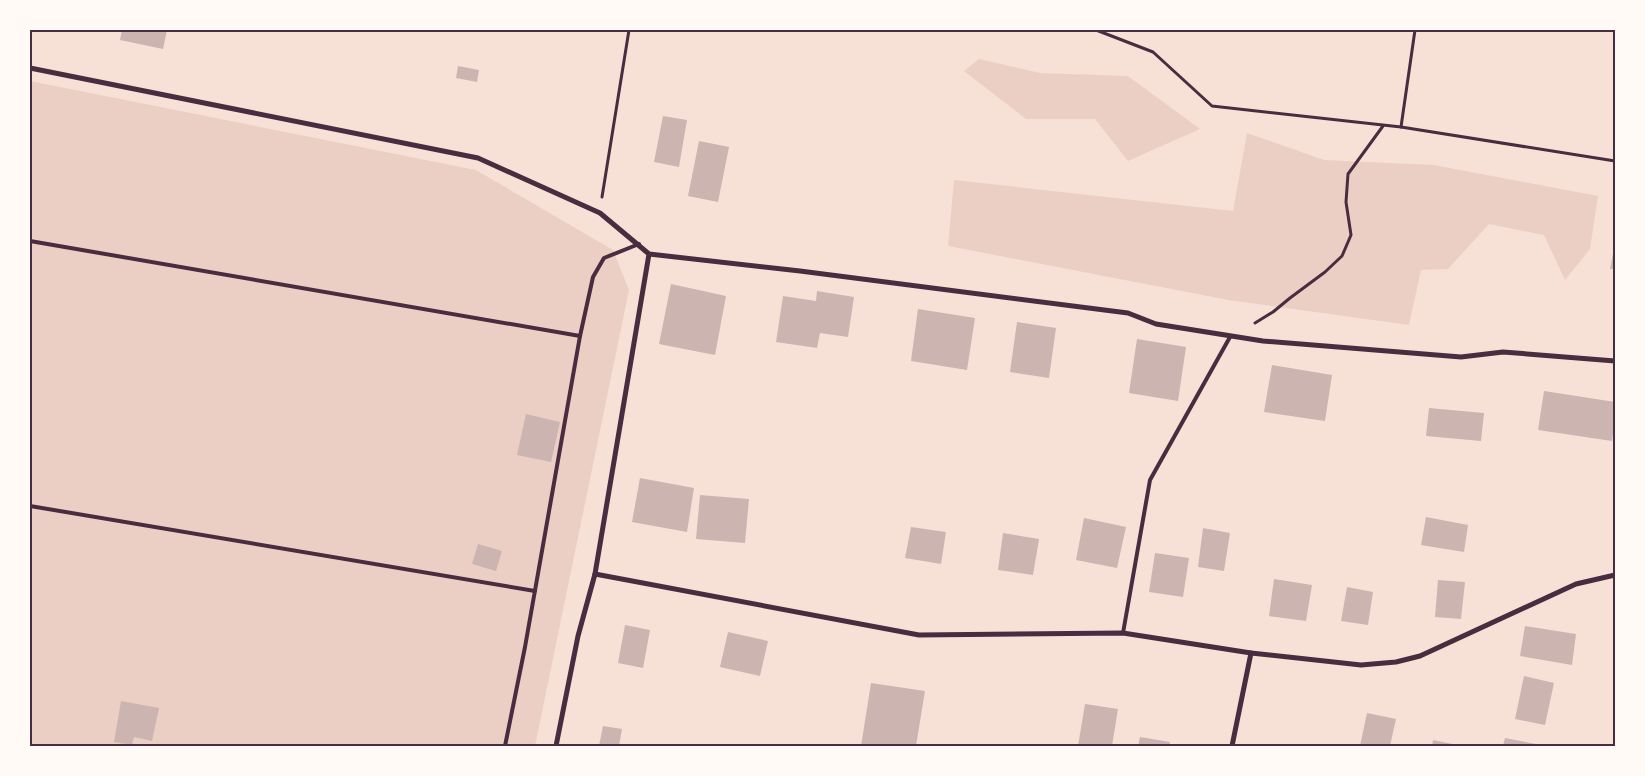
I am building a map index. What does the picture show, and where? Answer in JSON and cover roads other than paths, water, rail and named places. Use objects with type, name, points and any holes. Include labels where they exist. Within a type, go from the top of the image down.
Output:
[{"type":"street","points":[[30,68],[478,158],[600,213],[649,254],[810,272],[1128,313],[1156,324],[1263,341],[1461,357],[1503,352],[1615,360]]},
{"type":"street","points":[[556,746],[578,636],[595,574],[649,254]]},
{"type":"street","points":[[595,574],[919,635],[1123,634],[1251,653],[1361,665],[1396,662],[1420,656],[1576,584],[1615,575]]},
{"type":"street","points":[[1232,746],[1251,653]]},
{"type":"lane","points":[[30,240],[580,336]]},
{"type":"lane","points":[[505,746],[535,591],[580,336],[593,277],[604,258],[639,244]]},
{"type":"lane","points":[[1123,634],[1150,480],[1230,337]]},
{"type":"lane","points":[[30,506],[535,591]]}]
